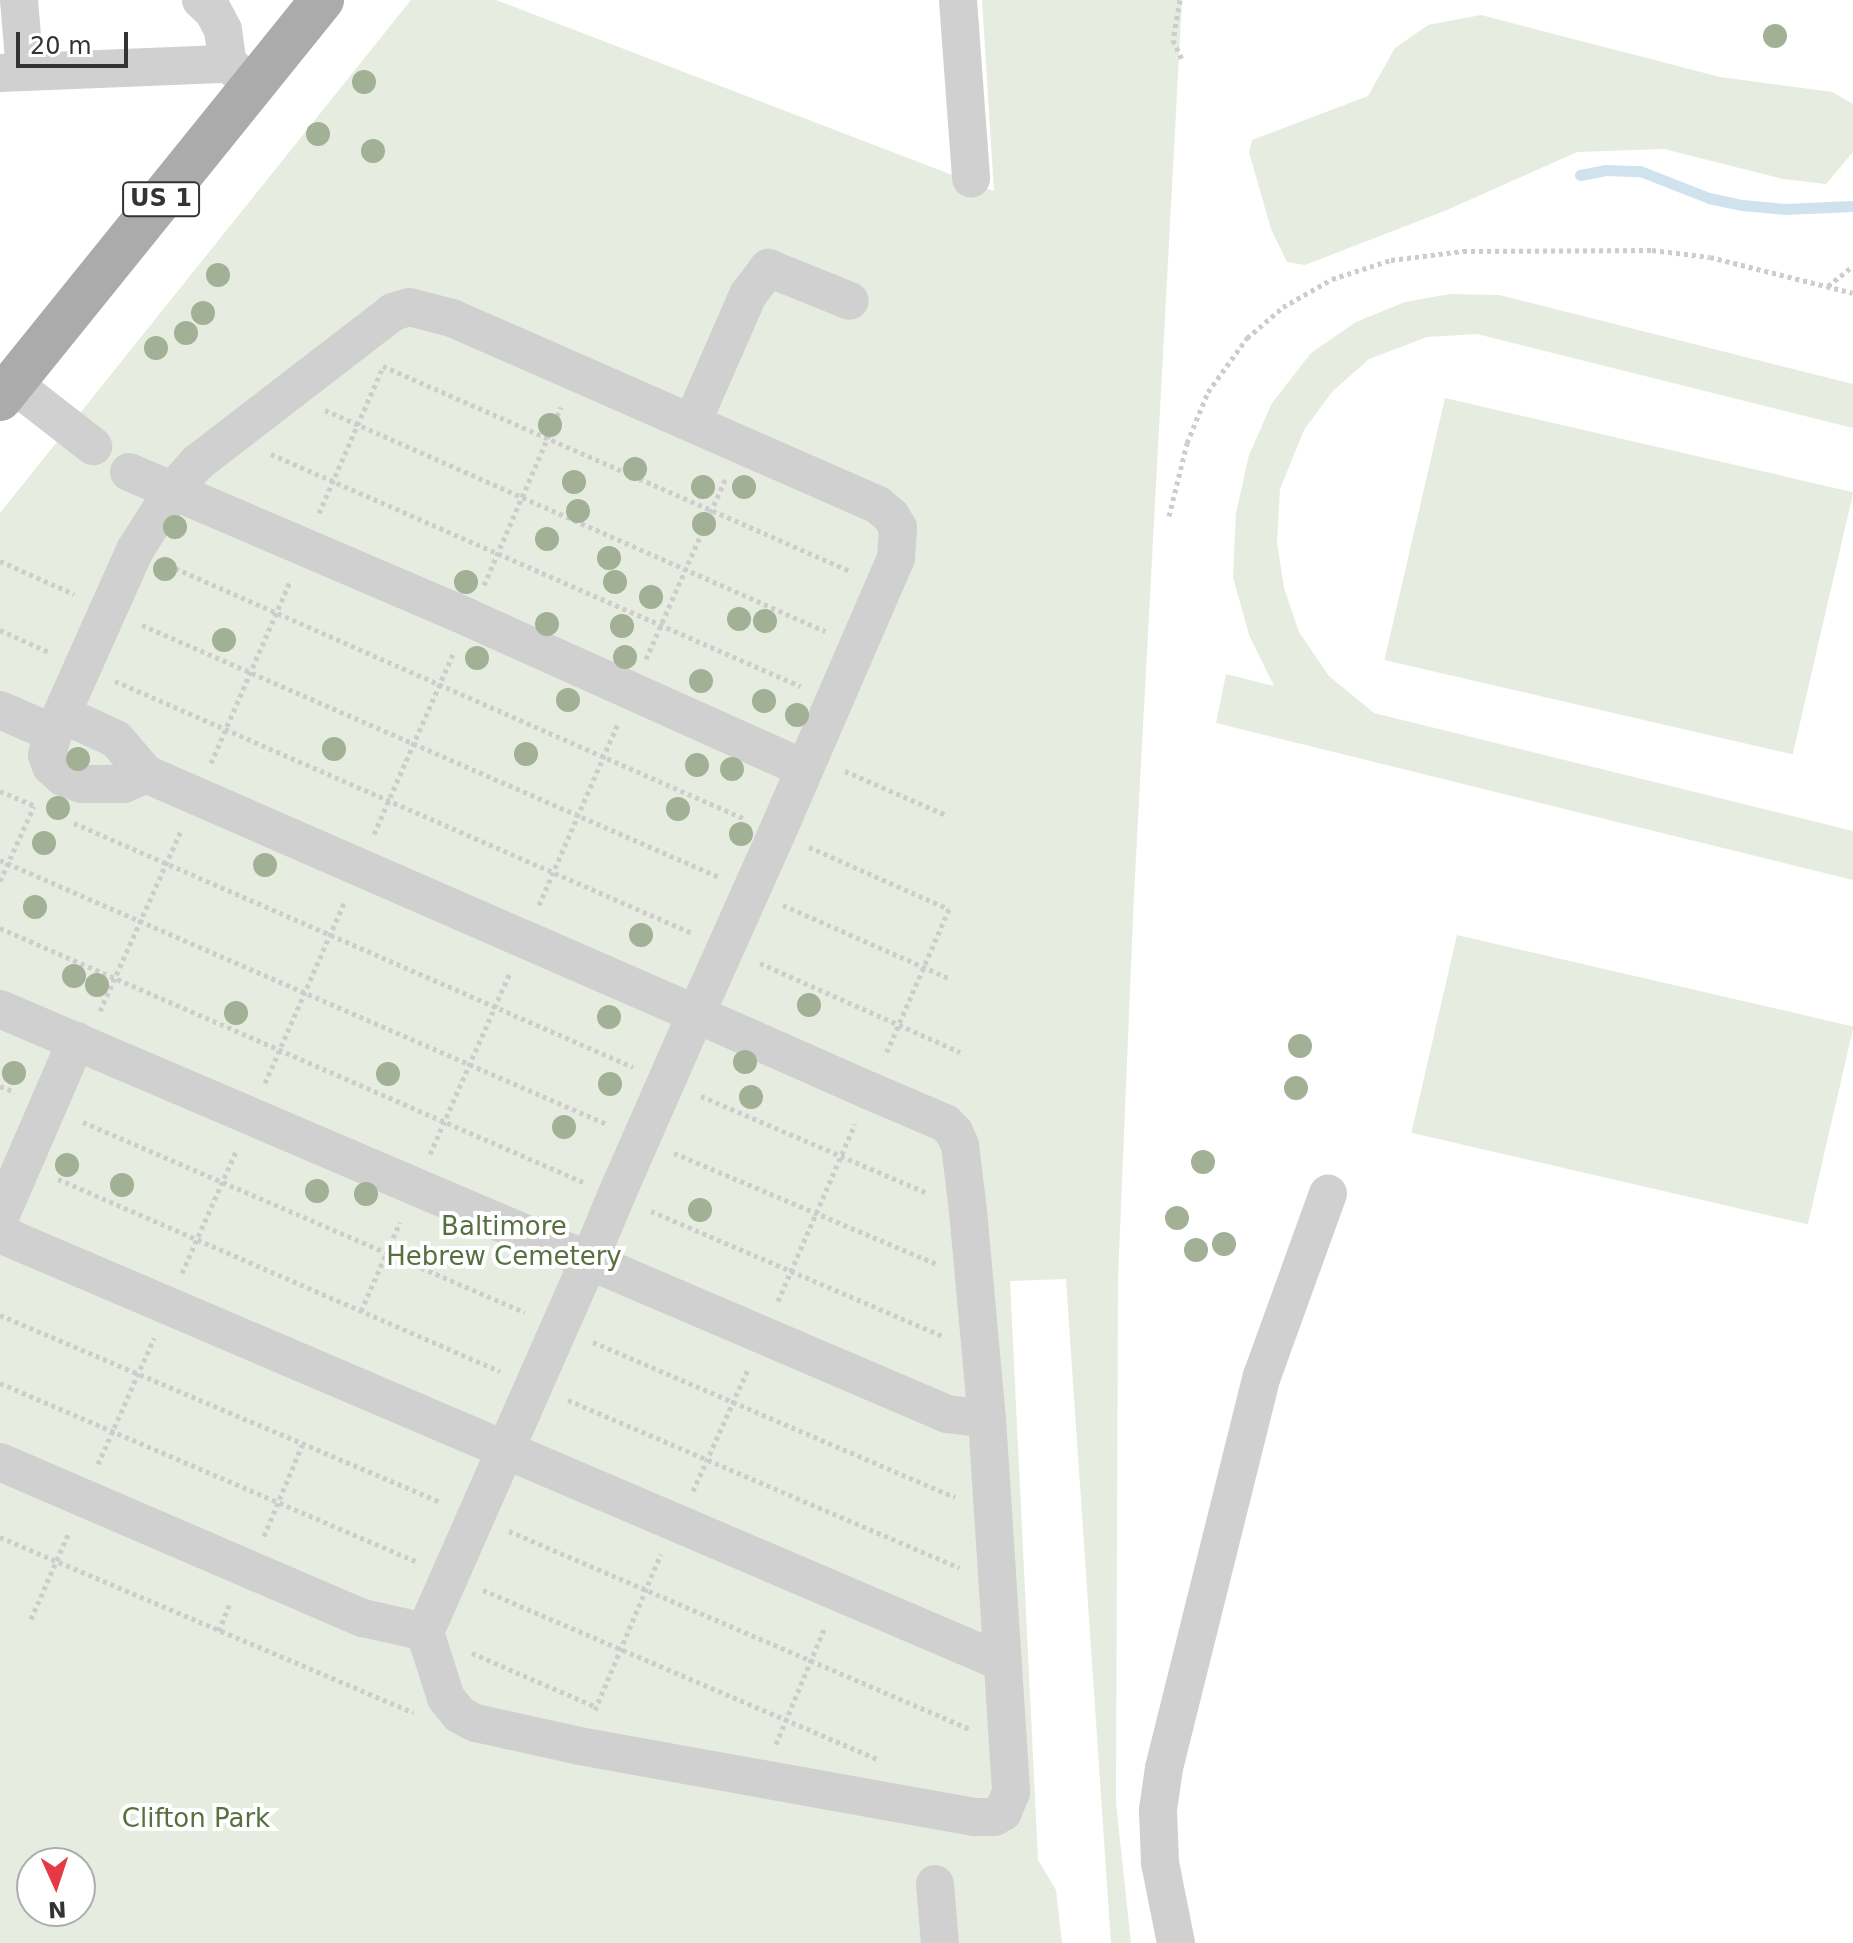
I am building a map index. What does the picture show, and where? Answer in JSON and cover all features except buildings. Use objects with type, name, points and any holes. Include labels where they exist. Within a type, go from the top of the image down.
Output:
[{"type":"main road","name":"US 1","points":[[6,391],[241,74],[322,0]]},
{"type":"street","points":[[19,0],[12,72],[241,74],[213,11],[201,0]]},
{"type":"street","points":[[958,0],[971,179]]},
{"type":"street","points":[[692,423],[748,295],[768,268],[850,301]]},
{"type":"street","points":[[0,710],[56,738],[116,739],[146,774],[696,1014],[870,1091],[945,1123],[954,1132],[960,1145],[968,1211],[987,1419],[1011,1792],[1003,1812],[994,1817],[974,1817],[580,1746],[475,1723],[459,1714],[446,1698],[425,1632],[696,1014],[752,891],[884,586],[899,544],[898,528],[891,516],[878,505],[452,318],[409,307],[393,312],[198,462],[173,490],[135,550],[56,738],[63,777],[98,786],[124,784],[146,774]]},
{"type":"street","points":[[6,391],[93,446]]},
{"type":"street","points":[[129,472],[633,690],[808,762]]},
{"type":"street","points":[[0,1009],[947,1414],[987,1419]]},
{"type":"street","points":[[0,1217],[48,1106],[80,1043]]},
{"type":"street","points":[[1176,1943],[1160,1863],[1158,1810],[1164,1768],[1262,1376],[1328,1194]]},
{"type":"street","points":[[0,1234],[1002,1662]]},
{"type":"street","points":[[0,1462],[363,1618],[425,1632]]},
{"type":"street","points":[[935,1884],[940,1943]]},
{"type":"path","points":[[1180,0],[1173,40],[1183,61]]},
{"type":"path","points":[[1169,516],[1187,443],[1208,392],[1247,338],[1283,307],[1332,279],[1391,260],[1463,251],[1652,250],[1710,257],[1853,293]]},
{"type":"path","points":[[1827,286],[1853,266]]},
{"type":"path","points":[[80,1043],[115,978],[197,796],[409,307]]},
{"type":"path","points":[[344,348],[884,586]]},
{"type":"path","points":[[31,1619],[576,373]]},
{"type":"path","points":[[286,393],[858,646]]},
{"type":"path","points":[[229,436],[834,701]]},
{"type":"path","points":[[361,1311],[740,444]]},
{"type":"path","points":[[135,550],[276,615],[949,909],[580,1746]]},
{"type":"path","points":[[0,561],[951,979]]},
{"type":"path","points":[[0,630],[960,1052]]},
{"type":"path","points":[[0,881],[34,805],[56,738]]},
{"type":"path","points":[[808,762],[946,815]]},
{"type":"path","points":[[0,791],[48,812]]},
{"type":"path","points":[[63,818],[968,1211]]},
{"type":"path","points":[[0,860],[975,1280]]},
{"type":"path","points":[[0,928],[981,1352]]},
{"type":"path","points":[[0,1086],[993,1513]]},
{"type":"path","points":[[0,1383],[887,1762]]},
{"type":"path","points":[[250,1569],[302,1445]]},
{"type":"path","points":[[0,1537],[429,1719],[447,1719],[459,1714]]},
{"type":"path","points":[[761,1780],[839,1593]]},
{"type":"path","points":[[425,1632],[596,1707]]},
{"type":"green space","name":"Baltimore Hebrew Cemetery","points":[[411,0],[496,0],[994,191],[982,0],[1182,0],[1134,894],[1118,1278],[1116,1803],[1131,1943],[1111,1943],[1066,1279],[1010,1281],[1038,1860],[1056,1890],[1062,1943],[0,1943],[0,513]]},
{"type":"green space","points":[[1481,15],[1720,77],[1832,92],[1853,104],[1853,152],[1826,184],[1783,179],[1664,149],[1577,152],[1447,210],[1305,265],[1287,262],[1271,229],[1249,152],[1252,140],[1368,96],[1395,48],[1428,25]]},
{"type":"green space","points":[[1450,294],[1499,295],[1853,384],[1853,428],[1477,334],[1427,337],[1369,359],[1332,392],[1304,430],[1280,489],[1277,542],[1284,588],[1299,632],[1329,676],[1374,713],[1853,831],[1853,880],[1216,723],[1226,674],[1274,686],[1249,635],[1233,577],[1236,513],[1249,455],[1272,403],[1311,353],[1356,322],[1405,302]]},
{"type":"green space","points":[[1445,398],[1853,492],[1793,754],[1384,660]]},
{"type":"green space","points":[[1457,935],[1853,1026],[1808,1224],[1411,1133]]},
{"type":"waterway","points":[[1580,175],[1605,170],[1640,171],[1709,198],[1743,205],[1785,209],[1853,206]]},
{"type":"park label","name":"Clifton Park","points":[[196,1819]]}]
